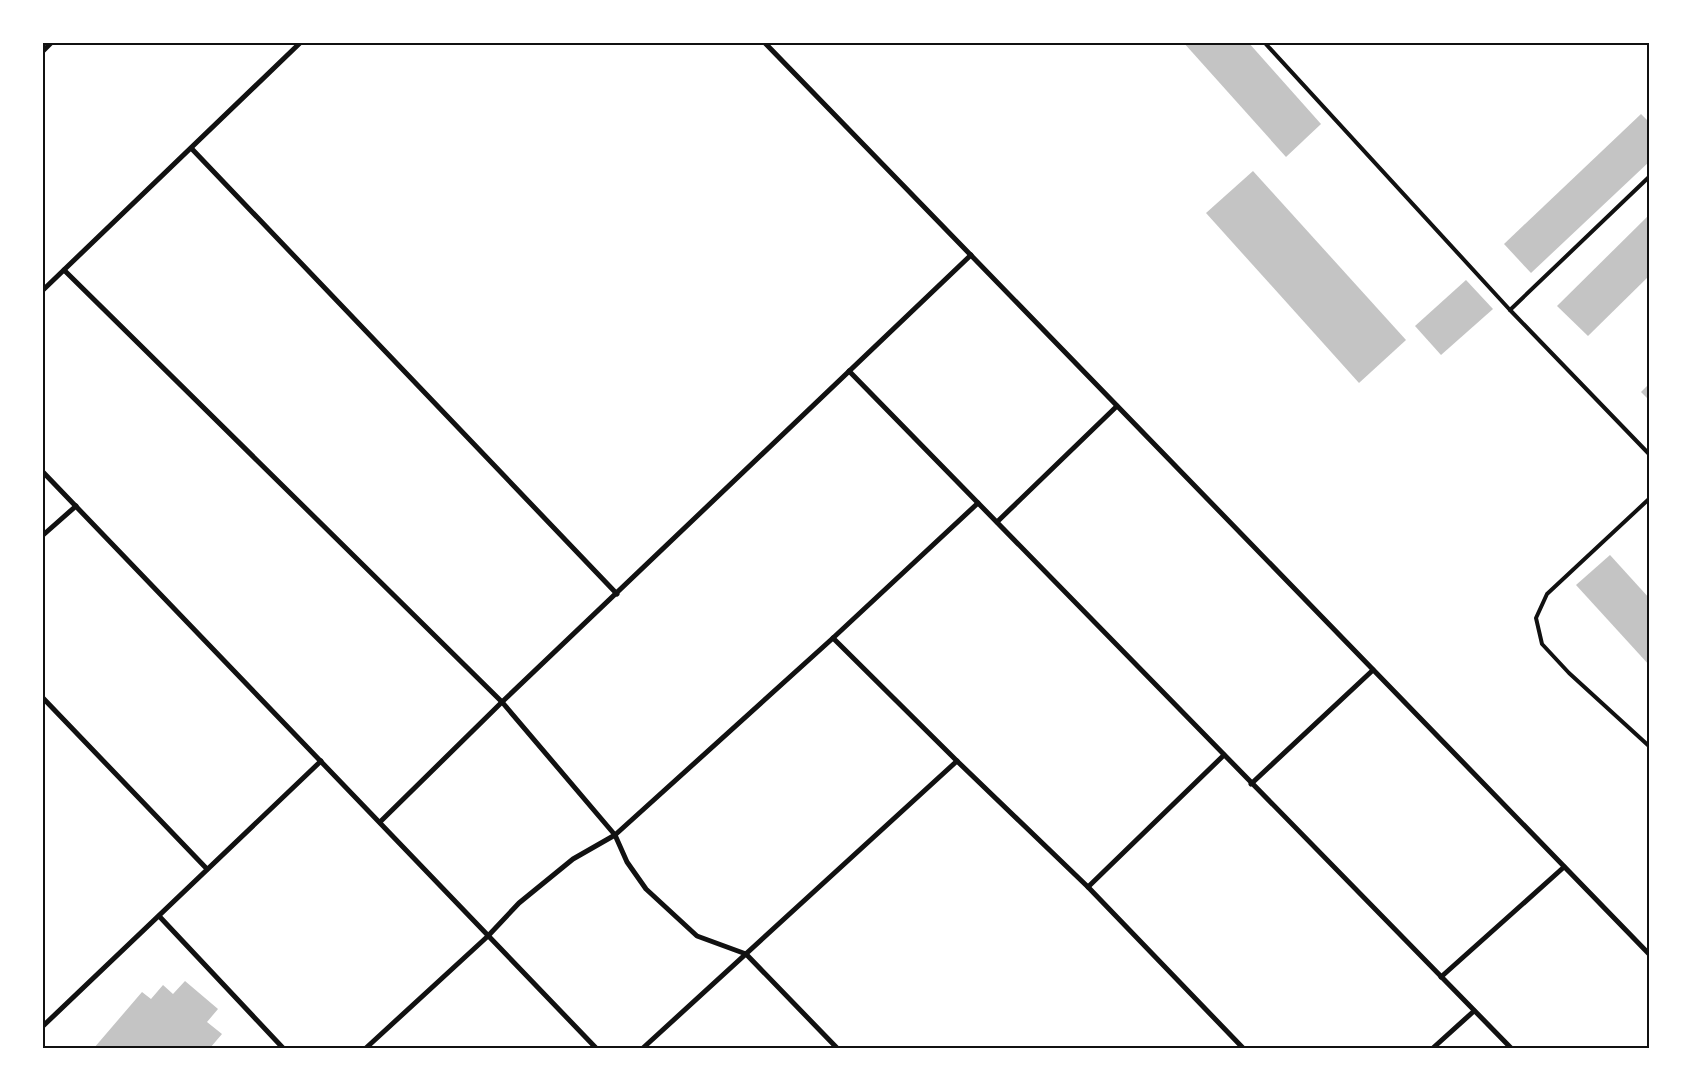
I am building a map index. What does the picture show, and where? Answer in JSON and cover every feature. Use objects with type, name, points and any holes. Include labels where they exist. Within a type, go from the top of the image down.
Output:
[{"type":"street","points":[[42,52],[52,42]]},
{"type":"street","points":[[42,291],[192,149],[301,42]]},
{"type":"street","points":[[764,42],[1650,955]]},
{"type":"street","points":[[192,149],[617,594]]},
{"type":"street","points":[[380,822],[502,702],[971,256]]},
{"type":"street","points":[[64,270],[502,702],[615,835],[627,862],[646,889],[696,936],[746,954],[837,1048]]},
{"type":"street","points":[[849,371],[1511,1048]]},
{"type":"street","points":[[996,522],[1117,406]]},
{"type":"street","points":[[42,470],[596,1048]]},
{"type":"street","points":[[366,1048],[488,936],[518,903],[573,859],[615,835],[833,638],[978,502]]},
{"type":"street","points":[[42,536],[76,506]]},
{"type":"street","points":[[833,638],[957,761],[1088,886],[1243,1048]]},
{"type":"street","points":[[1251,784],[1372,670]]},
{"type":"street","points":[[44,701],[207,869]]},
{"type":"street","points":[[1088,886],[1224,755]]},
{"type":"street","points":[[42,1027],[321,761]]},
{"type":"street","points":[[643,1048],[957,761]]},
{"type":"street","points":[[1441,977],[1564,866]]},
{"type":"street","points":[[158,916],[282,1048]]},
{"type":"street","points":[[1433,1048],[1474,1011]]},
{"type":"lane","points":[[1264,42],[1510,310],[1650,455]]},
{"type":"lane","points":[[1510,310],[1650,176]]},
{"type":"lane","points":[[1650,498],[1547,594],[1536,618],[1542,644],[1569,673],[1650,746]]},
{"type":"building","points":[[1183,42],[1248,42],[1321,124],[1286,157]]},
{"type":"building","points":[[1641,114],[1650,123],[1650,161],[1531,273],[1504,244]]},
{"type":"building","points":[[1253,171],[1406,340],[1359,383],[1206,213]]},
{"type":"building","points":[[1650,214],[1650,275],[1588,336],[1557,306]]},
{"type":"building","points":[[1466,280],[1493,309],[1441,355],[1415,326]]},
{"type":"building","points":[[1650,383],[1650,401],[1641,392]]},
{"type":"building","points":[[1610,555],[1650,599],[1650,666],[1576,585]]},
{"type":"building","points":[[185,981],[218,1009],[207,1022],[222,1034],[210,1048],[94,1048],[142,992],[151,999],[163,985],[173,994]]}]
